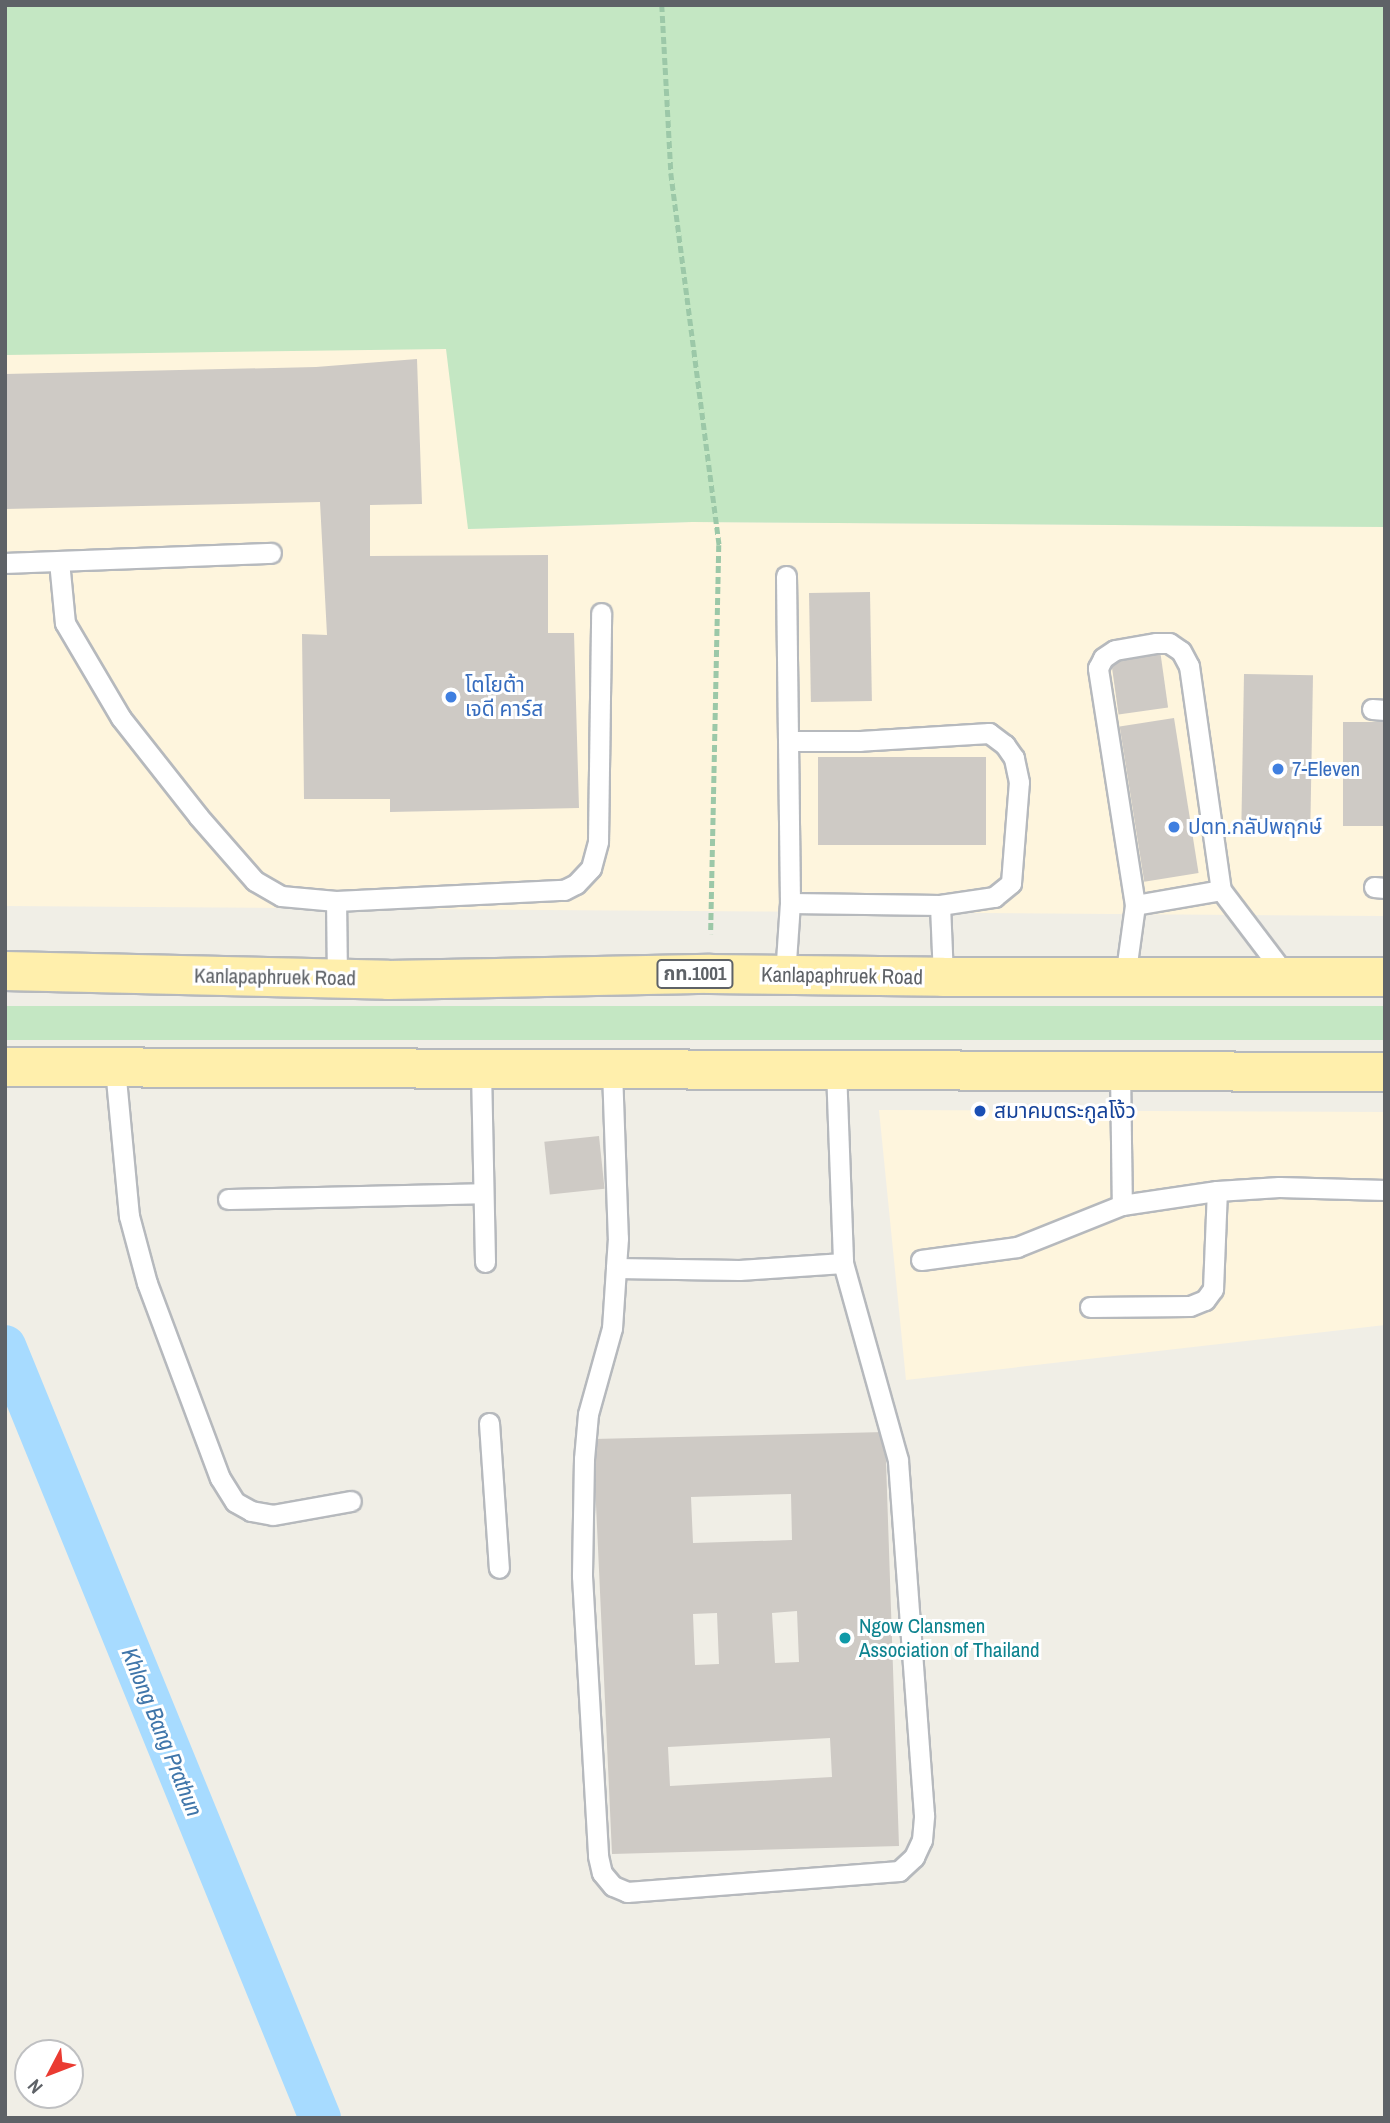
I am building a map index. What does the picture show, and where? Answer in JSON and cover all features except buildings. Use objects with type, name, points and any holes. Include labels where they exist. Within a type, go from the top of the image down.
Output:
[{"type":"main road","name":"Kanlapaphruek Road","points":[[5,971],[337,979],[532,979],[710,974],[1125,978],[1385,977]]},
{"type":"main road","points":[[5,1066],[1385,1072]]},
{"type":"lane","points":[[5,563],[271,553]]},
{"type":"lane","points":[[59,561],[65,623],[121,718],[198,816],[255,881],[281,896],[336,901],[564,890],[584,876],[591,868],[598,841],[601,613]]},
{"type":"lane","points":[[785,976],[790,903],[786,576]]},
{"type":"lane","points":[[1125,978],[1135,905],[1097,681],[1098,668],[1103,658],[1115,650],[1169,643],[1181,651],[1189,666],[1221,890],[1287,977]]},
{"type":"lane","points":[[789,741],[989,733],[1005,745],[1014,758],[1018,782],[1011,883],[994,897],[940,905],[790,903]]},
{"type":"lane","points":[[1135,905],[1221,890]]},
{"type":"lane","points":[[336,901],[337,979]]},
{"type":"lane","points":[[940,905],[943,977]]},
{"type":"lane","points":[[115,1068],[129,1216],[147,1283],[220,1478],[235,1502],[251,1511],[273,1515],[351,1501]]},
{"type":"lane","points":[[612,1070],[618,1238],[612,1328],[588,1414],[582,1576],[598,1856],[602,1873],[613,1886],[627,1892],[899,1871],[914,1857],[922,1840],[924,1815],[898,1460],[843,1263],[836,1069]]},
{"type":"lane","points":[[481,1070],[485,1262]]},
{"type":"lane","points":[[1119,1070],[1122,1205]]},
{"type":"lane","points":[[921,1259],[1017,1247],[1122,1205],[1217,1191],[1304,1186],[1385,1190]]},
{"type":"lane","points":[[1090,1307],[1190,1306],[1206,1300],[1213,1289],[1217,1191]]},
{"type":"lane","points":[[228,1199],[483,1193]]},
{"type":"lane","points":[[615,1268],[739,1270],[843,1263]]},
{"type":"lane","points":[[489,1423],[499,1568]]},
{"type":"path","points":[[662,5],[671,173],[719,545],[710,974]]},
{"type":"shaded area","points":[[446,337],[469,529],[692,522],[1385,527],[1385,916],[5,906],[5,351]]},
{"type":"shaded area","points":[[879,1110],[1385,1112],[1385,1325],[906,1380]]},
{"type":"green space","points":[[5,5],[1385,5],[1385,527],[692,522],[468,529],[446,349],[5,355]]},
{"type":"green space","points":[[5,1006],[1385,1006],[1385,1040],[5,1040]]},
{"type":"waterway","name":"Khlong Bang Prathun","points":[[5,1346],[320,2118]]},
{"type":"place","name":"โตโยต้า เจดี คาร์ส","points":[[451,697]]},
{"type":"place","name":"7-Eleven","points":[[1278,769]]},
{"type":"place","name":"ปตท.กลัปพฤกษ์","points":[[1174,827]]},
{"type":"place","name":"สมาคมตระกูลโง้ว","points":[[980,1111]]},
{"type":"place","name":"Ngow Clansmen Association of Thailand","points":[[845,1638]]}]
